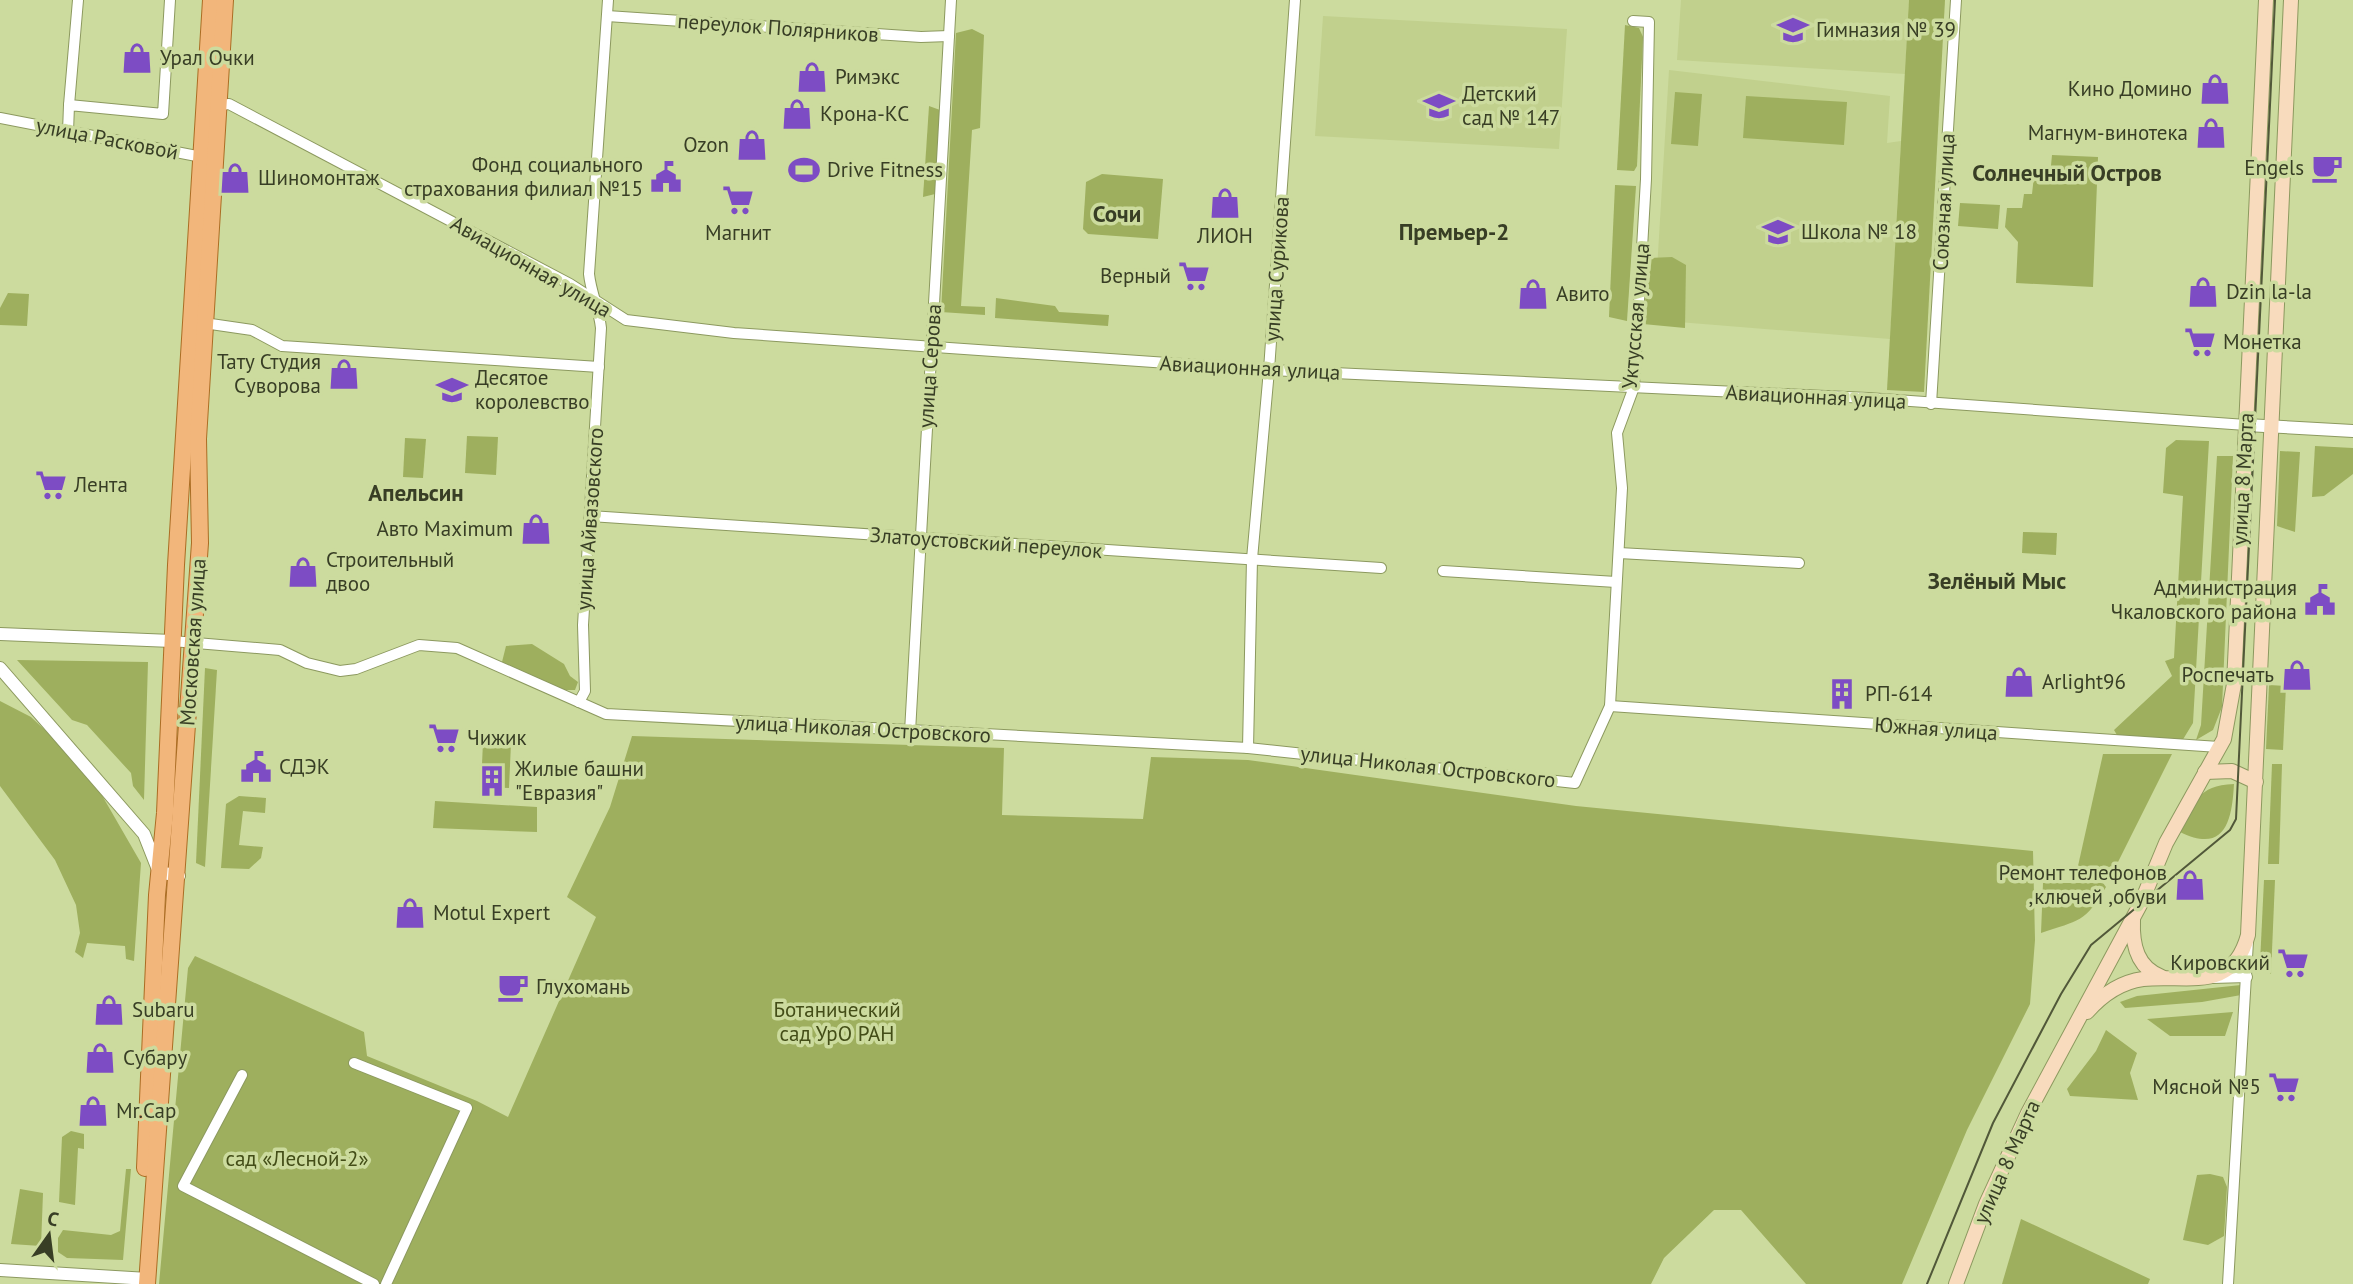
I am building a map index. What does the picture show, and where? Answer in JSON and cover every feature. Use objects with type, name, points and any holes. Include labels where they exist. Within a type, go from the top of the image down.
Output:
[{"type":"main road","name":"Московская улица","points":[[211,0],[211,106]]},
{"type":"main road","name":"Московская улица","points":[[142,1282],[159,872],[173,641],[211,106],[225,0]]},
{"type":"main road","name":"улица 8 Марта","points":[[1956,1284],[2007,1156],[2063,1043],[2133,917],[2166,843],[2224,739],[2234,684],[2266,0]]},
{"type":"main road","name":"улица 8 Марта","points":[[2063,1043],[2107,993],[2145,979],[2174,981],[2209,978],[2225,971],[2237,958],[2248,934],[2269,426],[2291,0]]},
{"type":"main road","name":"Московская улица","points":[[142,1282],[178,876],[200,543],[197,452],[204,323],[207,158]]},
{"type":"main road","points":[[2205,772],[2232,771],[2256,782]]},
{"type":"main road","points":[[2133,917],[2132,940],[2139,958],[2150,972],[2174,981]]},
{"type":"street","points":[[68,132],[78,0]]},
{"type":"street","points":[[69,105],[163,114],[170,0]]},
{"type":"street","name":"улица Айвазовского","points":[[579,702],[585,691],[583,625],[600,367],[599,305],[590,286],[589,274],[608,0]]},
{"type":"street","name":"улица Серова","points":[[911,732],[951,0]]},
{"type":"street","name":"улица Сурикова","points":[[1248,748],[1252,559],[1269,370],[1295,0]]},
{"type":"street","name":"Союзная улица","points":[[1931,404],[1956,0]]},
{"type":"street","name":"переулок Полярников","points":[[607,16],[921,37],[949,36]]},
{"type":"street","name":"Уктусская улица","points":[[1575,783],[1610,706],[1622,488],[1617,433],[1634,387],[1646,179],[1648,22],[1633,21]]},
{"type":"street","name":"Авиационная улица","points":[[211,106],[229,104],[570,284],[626,320],[667,327],[931,348],[1269,370],[1868,398],[2353,431]]},
{"type":"street","name":"улица Расковой","points":[[0,118],[207,158]]},
{"type":"street","points":[[204,323],[252,330],[282,346],[600,367]]},
{"type":"street","name":"Златоустовский переулок","points":[[590,516],[1381,568]]},
{"type":"street","points":[[1619,553],[1800,563]]},
{"type":"street","points":[[1443,571],[1616,582]]},
{"type":"street","points":[[0,634],[173,641]]},
{"type":"street","name":"улица Николая Островского","points":[[173,641],[281,650],[307,663],[340,671],[356,669],[419,645],[457,649],[606,714],[1248,748],[1575,783]]},
{"type":"street","points":[[0,668],[144,834],[159,872],[178,876]]},
{"type":"street","name":"Южная улица","points":[[1610,706],[2219,747]]},
{"type":"street","name":"улица 8 Марта","points":[[2228,1284],[2248,934]]},
{"type":"street","points":[[2209,978],[2247,977]]},
{"type":"street","points":[[354,1063],[467,1108],[386,1284]]},
{"type":"street","points":[[242,1075],[183,1186],[374,1284]]},
{"type":"street","points":[[0,1270],[142,1282]]},
{"type":"shaded area","name":"Гимназия № 39","points":[[1681,0],[1909,0],[1905,74],[1677,60]]},
{"type":"shaded area","name":"Детский сад № 147","points":[[1323,16],[1567,29],[1559,149],[1315,136]]},
{"type":"shaded area","name":"Школа № 18","points":[[1669,70],[1890,96],[1887,143],[1901,141],[1890,339],[1654,320]]},
{"type":"green space","points":[[1909,0],[1945,0],[1924,392],[1887,390]]},
{"type":"green space","points":[[1625,25],[1639,28],[1643,37],[1637,166],[1634,171],[1617,170]]},
{"type":"green space","points":[[972,29],[984,35],[980,128],[972,130],[961,306],[985,307],[985,315],[941,312],[956,33]]},
{"type":"green space","points":[[1675,92],[1702,94],[1698,146],[1671,144]]},
{"type":"green space","points":[[1746,96],[1847,102],[1844,145],[1743,138]]},
{"type":"green space","points":[[929,106],[940,110],[935,194],[923,197]]},
{"type":"green space","points":[[2052,155],[2098,157],[2093,287],[2016,283],[2018,242],[2005,227],[2007,208],[2022,208],[2024,194],[2032,194],[2034,176],[2050,176]]},
{"type":"green space","points":[[1102,174],[1163,179],[1158,239],[1088,234],[1083,229],[1086,182]]},
{"type":"green space","points":[[1615,185],[1636,186],[1627,321],[1609,317]]},
{"type":"green space","points":[[1960,203],[2000,205],[1998,229],[1958,226]]},
{"type":"green space","points":[[1672,257],[1686,265],[1685,328],[1643,324],[1649,258]]},
{"type":"green space","points":[[8,293],[29,294],[27,326],[0,325],[0,308]]},
{"type":"green space","points":[[996,298],[1055,306],[1059,312],[1109,315],[1108,326],[995,318]]},
{"type":"green space","points":[[467,436],[498,437],[496,475],[465,473]]},
{"type":"green space","points":[[405,438],[426,439],[423,478],[403,477]]},
{"type":"green space","points":[[2176,440],[2209,441],[2193,723],[2182,741],[2117,735],[2114,730],[2172,676],[2165,661],[2174,658],[2183,496],[2163,493],[2166,448]]},
{"type":"green space","points":[[2315,446],[2353,448],[2353,474],[2324,496],[2312,497]]},
{"type":"green space","points":[[2280,451],[2300,452],[2295,532],[2277,526]]},
{"type":"green space","points":[[2217,456],[2233,456],[2222,707],[2213,730],[2196,740],[2201,725]]},
{"type":"green space","points":[[2023,532],[2057,533],[2056,555],[2022,553]]},
{"type":"green space","points":[[532,644],[564,664],[570,676],[578,682],[575,690],[560,690],[502,662],[506,646]]},
{"type":"green space","points":[[17,660],[148,662],[144,800],[133,786],[131,773],[87,725],[72,720]]},
{"type":"green space","points":[[205,668],[217,670],[205,867],[196,863]]},
{"type":"green space","points":[[2269,685],[2286,686],[2283,750],[2266,749]]},
{"type":"green space","points":[[0,701],[31,717],[65,749],[96,785],[141,863],[134,961],[126,959],[125,946],[87,943],[83,958],[75,952],[80,933],[76,905],[55,860],[0,786]]},
{"type":"green space","name":"Ботанический сад УрО РАН","points":[[632,736],[1004,748],[1002,815],[1143,819],[1151,757],[1248,760],[1576,806],[2033,851],[2035,940],[2030,1004],[1967,1130],[1902,1284],[1806,1284],[1741,1210],[1714,1210],[1664,1258],[1651,1284],[159,1284],[188,968],[195,956],[364,1032],[367,1056],[477,1101],[508,1117],[596,917],[567,897],[610,807]]},
{"type":"green space","points":[[483,742],[511,743],[509,788],[481,787]]},
{"type":"green space","points":[[2103,754],[2172,754],[2114,870],[2078,866]]},
{"type":"green space","points":[[2272,764],[2282,764],[2279,864],[2268,864]]},
{"type":"green space","points":[[2234,784],[2231,810],[2223,830],[2207,839],[2180,832],[2199,797],[2212,788]]},
{"type":"green space","points":[[239,796],[266,798],[265,813],[243,811],[239,845],[263,847],[261,858],[249,869],[221,868],[226,804]]},
{"type":"green space","points":[[435,801],[537,807],[537,832],[433,828]]},
{"type":"green space","points":[[2264,880],[2275,880],[2271,974],[2260,963]]},
{"type":"green space","points":[[2043,883],[2103,883],[2106,887],[2092,908],[2080,919],[2041,933]]},
{"type":"green space","points":[[2241,985],[2241,995],[2202,1002],[2125,1008],[2120,1002],[2137,996]]},
{"type":"green space","points":[[2233,1012],[2225,1036],[2170,1036],[2147,1019]]},
{"type":"green space","points":[[2106,1030],[2137,1053],[2130,1073],[2138,1100],[2070,1096],[2067,1089],[2096,1051]]},
{"type":"green space","points":[[71,1131],[84,1134],[84,1149],[78,1148],[75,1205],[59,1202],[62,1137]]},
{"type":"green space","points":[[126,1169],[131,1169],[123,1260],[67,1258],[58,1252],[58,1238],[63,1230],[111,1235],[120,1231]]},
{"type":"green space","points":[[2197,1175],[2223,1177],[2227,1187],[2224,1236],[2208,1245],[2183,1240]]},
{"type":"green space","points":[[20,1189],[43,1193],[41,1246],[11,1244]]},
{"type":"green space","points":[[2021,1219],[2150,1279],[2148,1284],[2002,1284]]},
{"type":"tram line","points":[[1927,1284],[1993,1123],[2061,994],[2091,945],[2230,830],[2236,819],[2275,0]]},
{"type":"place","name":"Гимназия № 39","points":[[1793,30]]},
{"type":"place","name":"Урал Очки","points":[[137,58]]},
{"type":"place","name":"Римэкс","points":[[812,77]]},
{"type":"place","name":"Кино Домино","points":[[2215,89]]},
{"type":"place","name":"Детский сад № 147","points":[[1439,106]]},
{"type":"place","name":"Крона-КС","points":[[797,114]]},
{"type":"place","name":"Магнум-винотека","points":[[2211,133]]},
{"type":"place","name":"Ozon","points":[[752,145]]},
{"type":"place","name":"Engels","points":[[2327,168]]},
{"type":"place","name":"Drive Fitness","points":[[804,170]]},
{"type":"place","name":"Фонд социального страхования филиал №15","points":[[666,177]]},
{"type":"place","name":"Шиномонтаж","points":[[235,178]]},
{"type":"place","name":"Магнит","points":[[738,200]]},
{"type":"place","name":"ЛИОН","points":[[1225,203]]},
{"type":"place","name":"Школа № 18","points":[[1778,232]]},
{"type":"place","name":"Верный","points":[[1194,276]]},
{"type":"place","name":"Dzin la-la","points":[[2203,292]]},
{"type":"place","name":"Авито","points":[[1533,294]]},
{"type":"place","name":"Монетка","points":[[2200,342]]},
{"type":"place","name":"Тату Студия Суворова","points":[[344,374]]},
{"type":"place","name":"Десятое королевство","points":[[452,390]]},
{"type":"place","name":"Лента","points":[[51,485]]},
{"type":"place","name":"Авто Maximum","points":[[536,529]]},
{"type":"place","name":"Строительный двоо","points":[[303,572]]},
{"type":"place","name":"Администрация Чкаловского района","points":[[2320,600]]},
{"type":"place","name":"Роспечать","points":[[2297,675]]},
{"type":"place","name":"Arlight96","points":[[2019,682]]},
{"type":"place","name":"РП-614","points":[[1842,694]]},
{"type":"place","name":"Чижик","points":[[444,738]]},
{"type":"place","name":"СДЭК","points":[[256,767]]},
{"type":"place","name":"Жилые башни \"Евразия\"","points":[[492,781]]},
{"type":"place","name":"Ремонт телефонов ,ключей ,обуви","points":[[2190,885]]},
{"type":"place","name":"Motul Expert","points":[[410,913]]},
{"type":"place","name":"Кировский","points":[[2293,963]]},
{"type":"place","name":"Глухомань","points":[[513,987]]},
{"type":"place","name":"Subaru","points":[[109,1010]]},
{"type":"place","name":"Субару","points":[[100,1058]]},
{"type":"place","name":"Мясной №5","points":[[2284,1087]]},
{"type":"place","name":"Mr.Cap","points":[[93,1111]]},
{"type":"district","name":"Солнечный Остров","points":[[2067,173]]},
{"type":"district","name":"Сочи","points":[[1117,214]]},
{"type":"district","name":"Премьер-2","points":[[1454,232]]},
{"type":"district","name":"Апельсин","points":[[416,493]]},
{"type":"district","name":"Зелёный Мыс","points":[[1997,581]]},
{"type":"park label","name":"сад «Лесной-2»","points":[[297,1159]]}]
